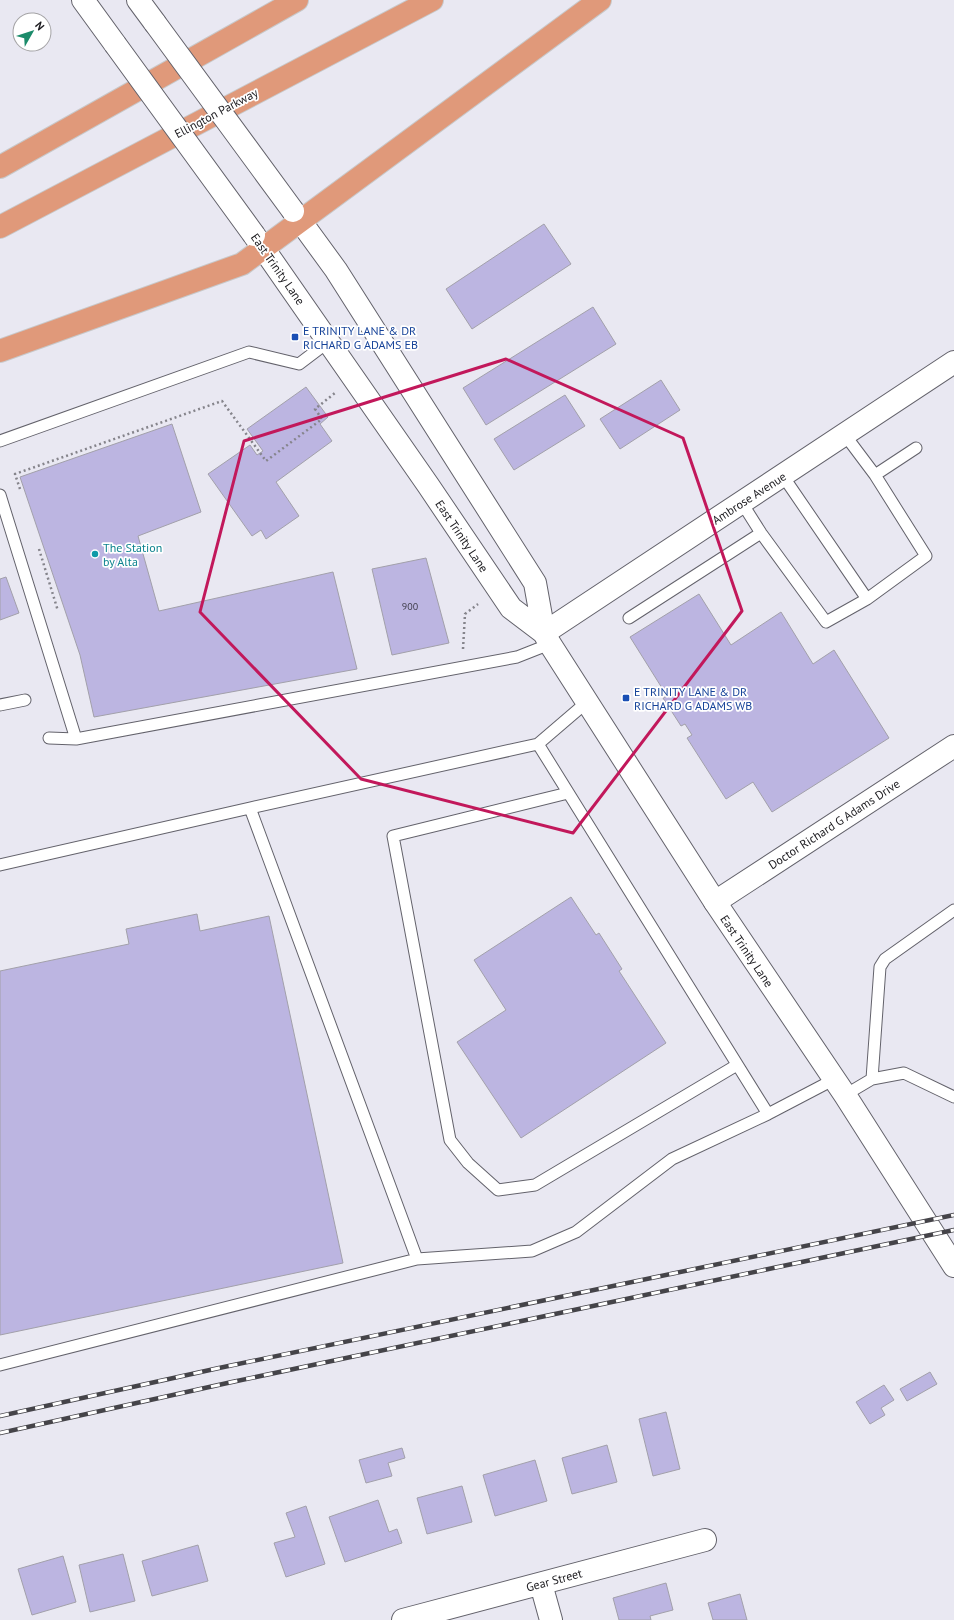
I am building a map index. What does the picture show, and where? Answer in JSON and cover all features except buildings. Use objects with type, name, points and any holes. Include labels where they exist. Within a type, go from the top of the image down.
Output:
[{"type":"highway","points":[[4,164],[297,0]]},
{"type":"highway","name":"Ellington Parkway","points":[[0,227],[432,0]]},
{"type":"highway","points":[[0,351],[200,281],[242,264],[259,242],[600,0]]},
{"type":"main road","name":"East Trinity Lane","points":[[83,0],[259,242],[428,485],[511,608],[547,638],[715,902],[839,1088],[954,1266]]},
{"type":"main road","name":"East Trinity Lane","points":[[138,0],[336,270],[535,584],[547,638]]},
{"type":"main road","name":"Ambrose Avenue","points":[[547,638],[742,503],[954,362]]},
{"type":"main road","name":"Doctor Richard G Adams Drive","points":[[715,902],[954,746]]},
{"type":"main road","name":"Gear Street","points":[[403,1620],[705,1540]]},
{"type":"main road","points":[[541,1584],[551,1620]]},
{"type":"lane","points":[[0,441],[249,352],[298,364],[328,342]]},
{"type":"lane","points":[[742,503],[761,533],[826,622],[867,599],[926,556],[875,475],[845,435]]},
{"type":"lane","points":[[875,475],[916,448]]},
{"type":"lane","points":[[783,476],[867,599]]},
{"type":"lane","points":[[0,495],[76,739]]},
{"type":"lane","points":[[629,618],[761,533]]},
{"type":"lane","points":[[49,738],[76,739],[517,657],[547,638]]},
{"type":"lane","points":[[0,705],[25,700]]},
{"type":"lane","points":[[0,865],[538,744],[587,702]]},
{"type":"lane","points":[[538,744],[768,1114]]},
{"type":"lane","points":[[568,793],[392,836],[450,1140],[468,1163],[498,1190],[535,1185],[737,1065]]},
{"type":"lane","points":[[250,808],[417,1259]]},
{"type":"lane","points":[[872,1079],[880,967],[885,959],[954,910]]},
{"type":"lane","points":[[0,1365],[417,1259],[532,1251],[576,1232],[672,1159],[768,1114],[839,1088],[872,1079],[904,1073],[954,1097]]},
{"type":"path","points":[[22,496],[15,474],[222,402],[266,461],[322,419],[315,408],[337,391]]},
{"type":"path","points":[[38,547],[58,612]]},
{"type":"path","points":[[463,654],[465,614],[480,602]]},
{"type":"highlighted area","points":[[506,359],[683,438],[742,611],[573,833],[361,779],[200,612],[244,441]]},
{"type":"railway","points":[[0,1416],[219,1368],[954,1215]]},
{"type":"railway","points":[[0,1433],[232,1382],[954,1230]]},
{"type":"place","name":"E TRINITY LANE & DR RICHARD G ADAMS EB","points":[[295,337]]},
{"type":"place","name":"The Station by Alta","points":[[95,554]]},
{"type":"place","name":"E TRINITY LANE & DR RICHARD G ADAMS WB","points":[[626,698]]}]
